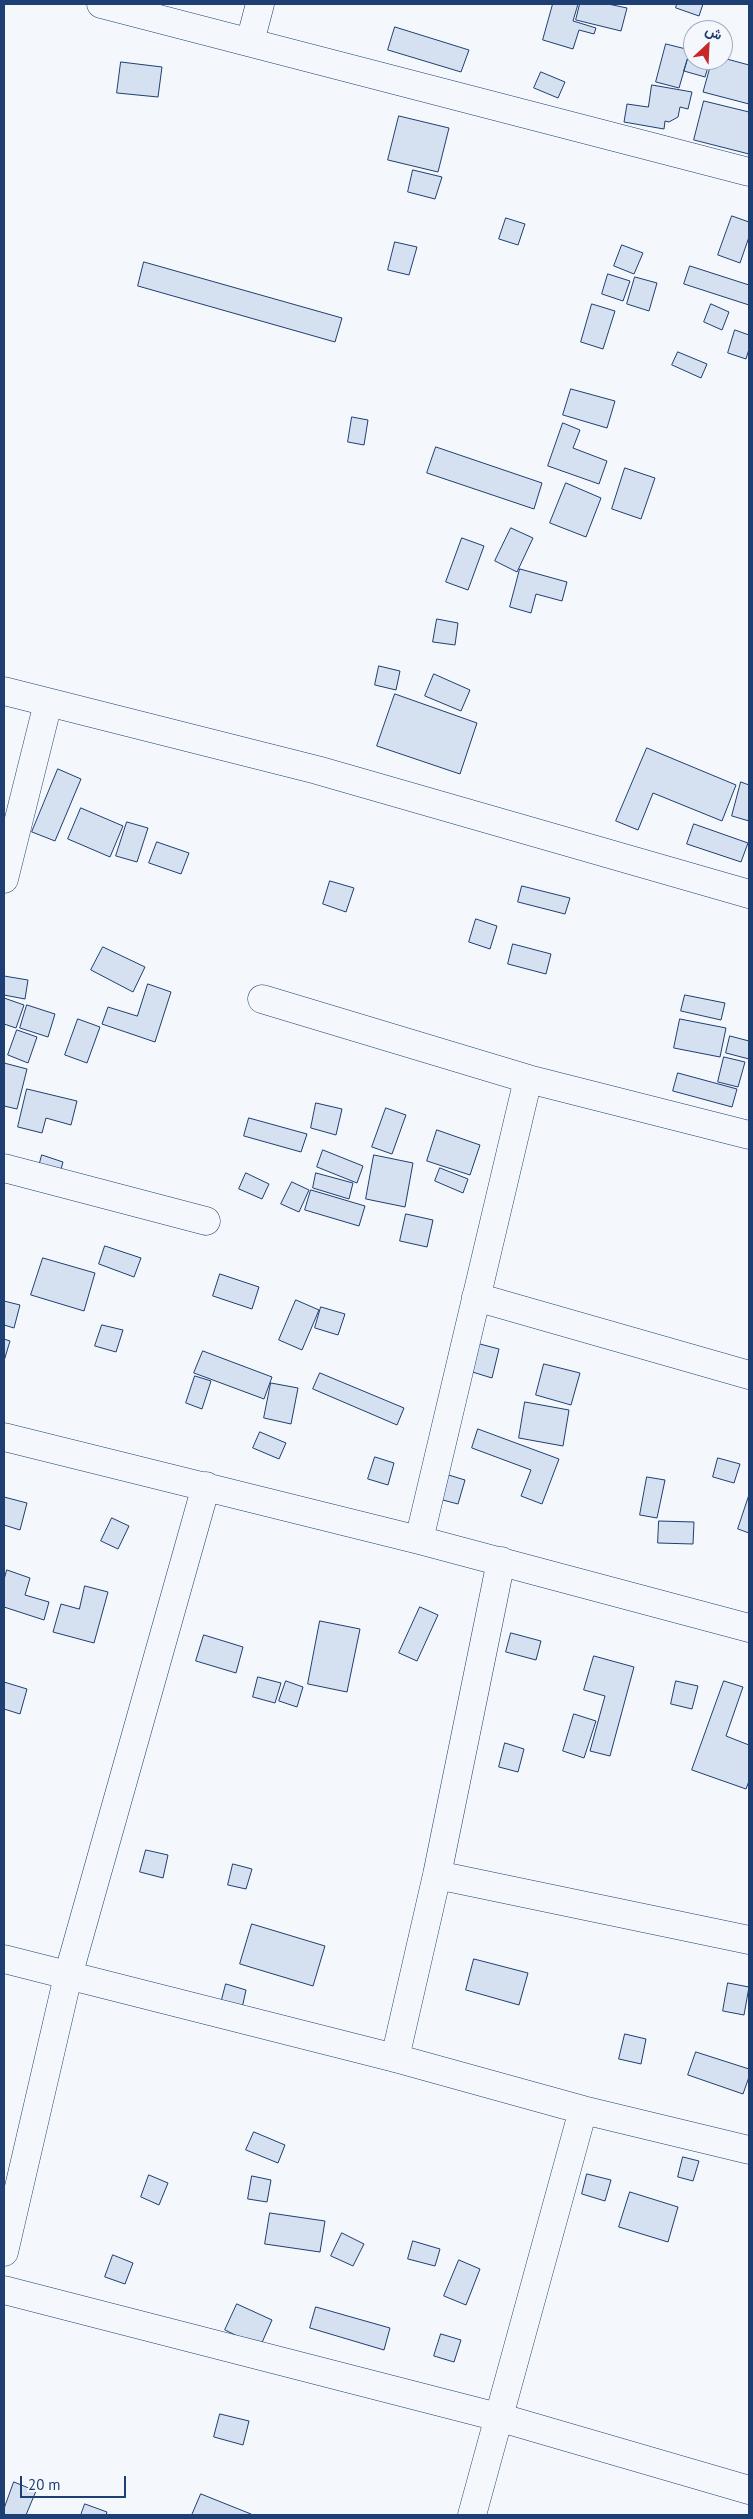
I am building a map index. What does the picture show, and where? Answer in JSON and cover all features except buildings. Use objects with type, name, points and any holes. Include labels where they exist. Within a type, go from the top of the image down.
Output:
[{"type":"street","points":[[101,4],[749,172]]},
{"type":"street","points":[[250,42],[260,4]]},
{"type":"street","points":[[4,691],[317,770],[749,894]]},
{"type":"street","points":[[4,878],[48,703]]},
{"type":"street","points":[[262,998],[528,1079],[749,1135]]},
{"type":"street","points":[[419,1540],[528,1079]]},
{"type":"street","points":[[4,1168],[206,1221]]},
{"type":"street","points":[[476,1297],[749,1375]]},
{"type":"street","points":[[4,1437],[501,1561],[749,1628]]},
{"type":"street","points":[[4,2252],[68,1976],[206,1486]]},
{"type":"street","points":[[395,2058],[437,1875],[501,1561]]},
{"type":"street","points":[[437,1875],[749,1940]]},
{"type":"street","points":[[4,1959],[395,2058],[583,2110],[749,2150]]},
{"type":"street","points":[[472,2515],[583,2110]]},
{"type":"street","points":[[4,2290],[498,2417],[749,2490]]}]
